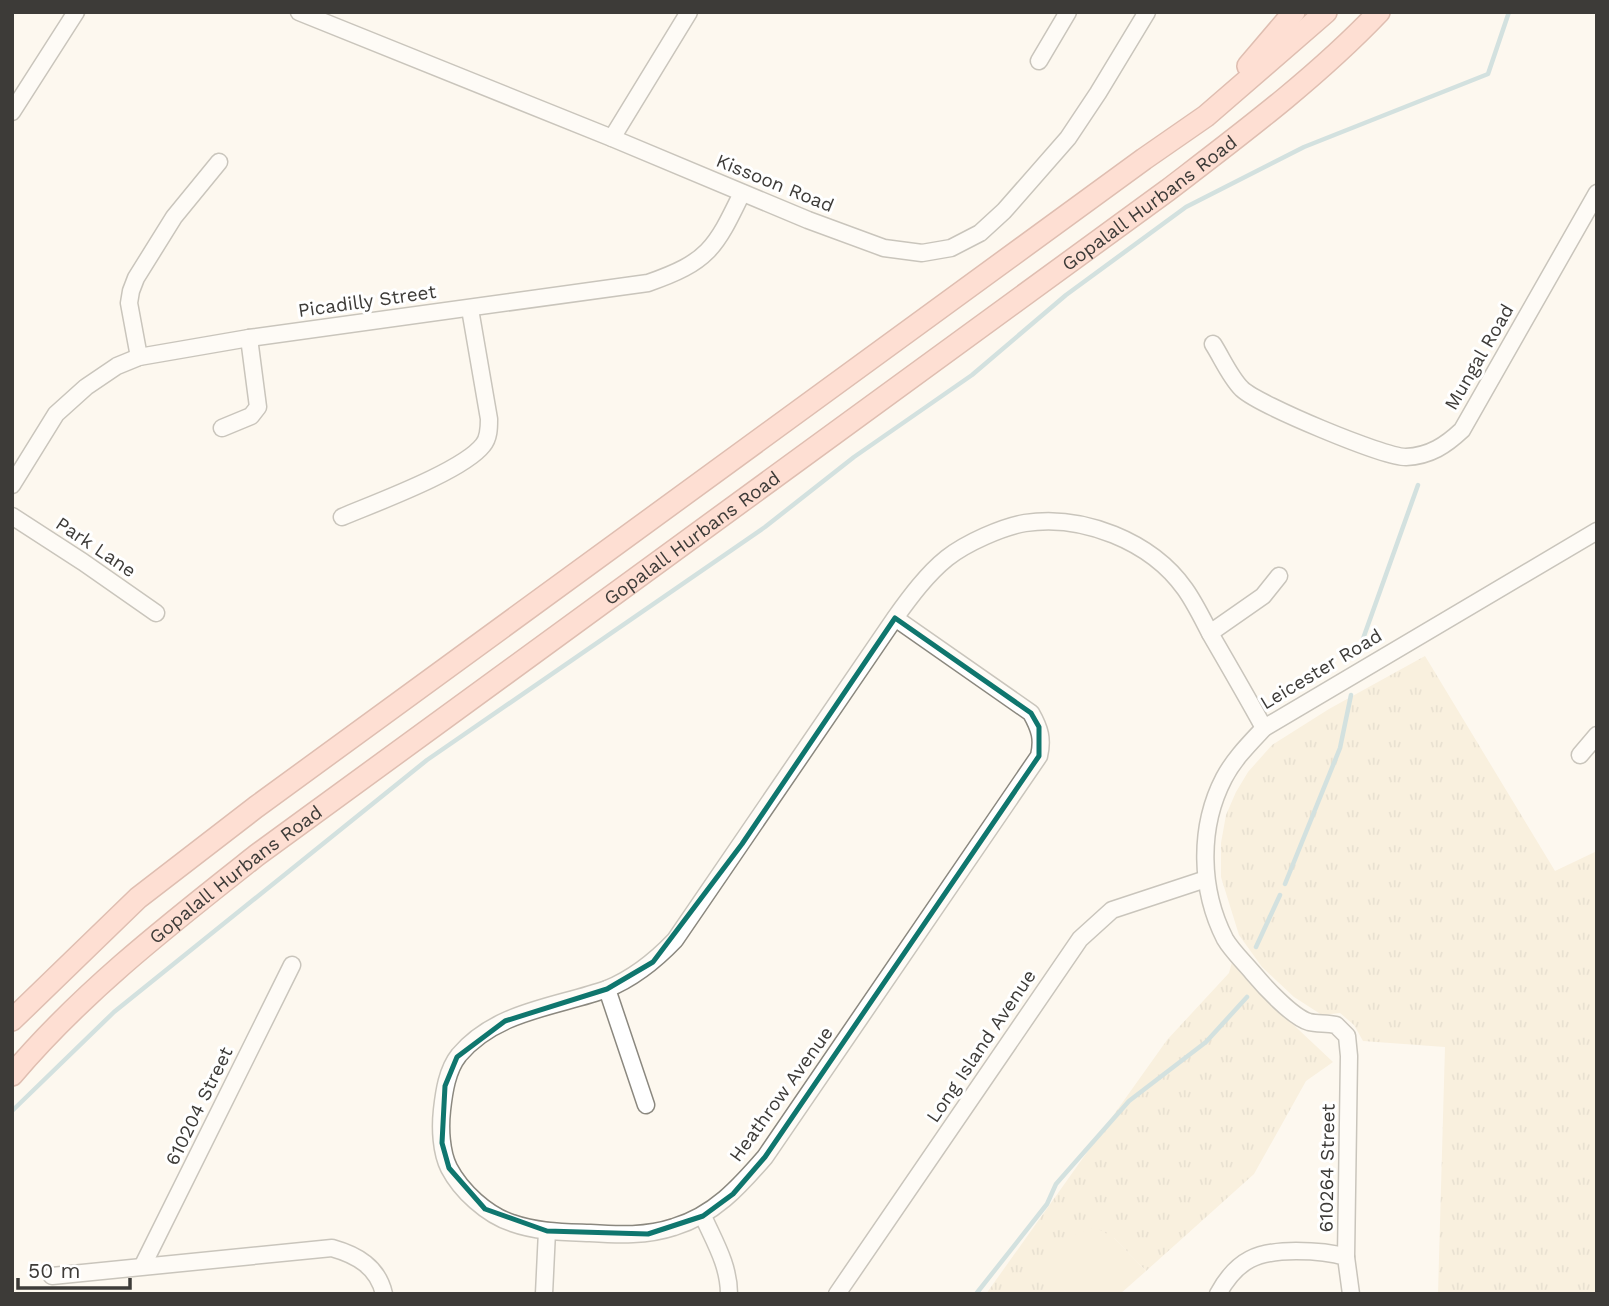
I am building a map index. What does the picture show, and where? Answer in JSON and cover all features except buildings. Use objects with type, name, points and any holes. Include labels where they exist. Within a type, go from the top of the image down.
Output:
[{"type":"main road","points":[[1206,116],[1294,12]]},
{"type":"main road","name":"Gopalall Hurbans Road","points":[[12,1020],[138,898],[256,807],[1206,116],[1326,12]]},
{"type":"main road","name":"Gopalall Hurbans Road","points":[[12,1075],[87,996],[162,931],[257,855],[1168,190],[1324,66],[1379,12]]},
{"type":"street","points":[[12,112],[76,12]]},
{"type":"street","name":"Kissoon Road","points":[[299,12],[324,17],[808,220],[884,248],[922,253],[951,247],[980,233],[1039,174],[1068,138],[1147,12]]},
{"type":"street","points":[[612,138],[689,12]]},
{"type":"street","points":[[1039,61],[1068,12]]},
{"type":"street","points":[[139,358],[130,303],[133,284],[174,217],[219,162]]},
{"type":"street","name":"Picadilly Street","points":[[12,485],[56,414],[86,387],[117,366],[139,358],[249,338],[648,283],[678,272],[702,258],[719,239],[742,192]]},
{"type":"street","name":"Mungal Road","points":[[1213,344],[1242,389],[1273,408],[1379,452],[1403,457],[1424,455],[1445,446],[1462,430],[1597,193]]},
{"type":"street","points":[[342,517],[442,473],[469,458],[485,444],[489,419],[470,309]]},
{"type":"street","points":[[222,428],[251,416],[258,407],[249,338]]},
{"type":"street","name":"Park Lane","points":[[12,516],[156,613]]},
{"type":"street","name":"Heathrow Avenue","points":[[895,618],[1031,713],[1039,727],[1042,741],[1039,756],[765,1157],[733,1194],[703,1216],[648,1234],[547,1231],[511,1223],[485,1209],[449,1168],[442,1143],[441,1117],[445,1086],[457,1057],[478,1037],[505,1021],[542,1007],[607,989],[633,976],[653,962],[675,940],[895,618],[913,593],[947,558],[983,537],[1024,523],[1059,522],[1097,529],[1132,543],[1155,559],[1184,588],[1264,728]]},
{"type":"street","name":"Leicester Road","points":[[1349,1080],[1347,1036],[1344,1030],[1336,1025],[1311,1023],[1302,1019],[1257,977],[1226,941],[1211,905],[1206,879],[1205,847],[1210,814],[1219,791],[1240,754],[1264,728],[1595,536]]},
{"type":"street","points":[[1210,633],[1263,596],[1279,576]]},
{"type":"street","points":[[1580,755],[1597,735]]},
{"type":"street","name":"Long Island Avenue","points":[[837,1294],[1080,939],[1112,910],[1206,879]]},
{"type":"street","name":"610204 Street","points":[[143,1265],[292,965]]},
{"type":"street","points":[[607,989],[646,1105]]},
{"type":"street","name":"610264 Street","points":[[1349,1080],[1346,1257],[1350,1294]]},
{"type":"street","points":[[703,1216],[723,1260],[729,1279],[729,1294]]},
{"type":"street","points":[[544,1294],[547,1231]]},
{"type":"street","points":[[52,1276],[332,1248],[348,1252],[364,1261],[381,1283],[384,1294]]},
{"type":"street","points":[[1218,1294],[1240,1266],[1255,1255],[1270,1251],[1309,1251],[1346,1257]]},
{"type":"highlighted area","points":[[895,618],[1031,713],[1039,727],[1039,756],[765,1157],[733,1194],[703,1216],[648,1234],[547,1231],[485,1209],[449,1168],[442,1143],[445,1086],[457,1057],[505,1021],[607,989],[653,962],[742,844]]},
{"type":"green space","points":[[1425,656],[1555,871],[1597,851],[1597,1294],[1438,1294],[1445,1047],[1363,1041],[1354,1025],[1340,1013],[1322,1015],[1294,997],[1262,967],[1239,935],[1221,877],[1221,843],[1226,815],[1248,772],[1272,745],[1329,709]]},
{"type":"green space","points":[[1232,962],[1264,997],[1333,1062],[1306,1081],[1254,1174],[1146,1271],[1114,1238],[1044,1270],[1068,1294],[986,1294],[1167,1040],[1229,973]]},
{"type":"green space","points":[[1095,1227],[1114,1238],[1146,1271],[1120,1294],[1068,1294],[1043,1271],[1071,1236]]},
{"type":"waterway","points":[[12,1111],[114,1012],[427,760],[765,527],[854,457],[972,375],[1066,295],[1186,207],[1304,147],[1488,74],[1509,12]]},
{"type":"waterway","points":[[1359,650],[1418,485]]},
{"type":"waterway","points":[[1285,884],[1340,748],[1351,695]]},
{"type":"waterway","points":[[1256,947],[1280,895]]},
{"type":"waterway","points":[[976,1294],[1047,1204],[1056,1184],[1129,1101],[1206,1042],[1247,997]]}]
